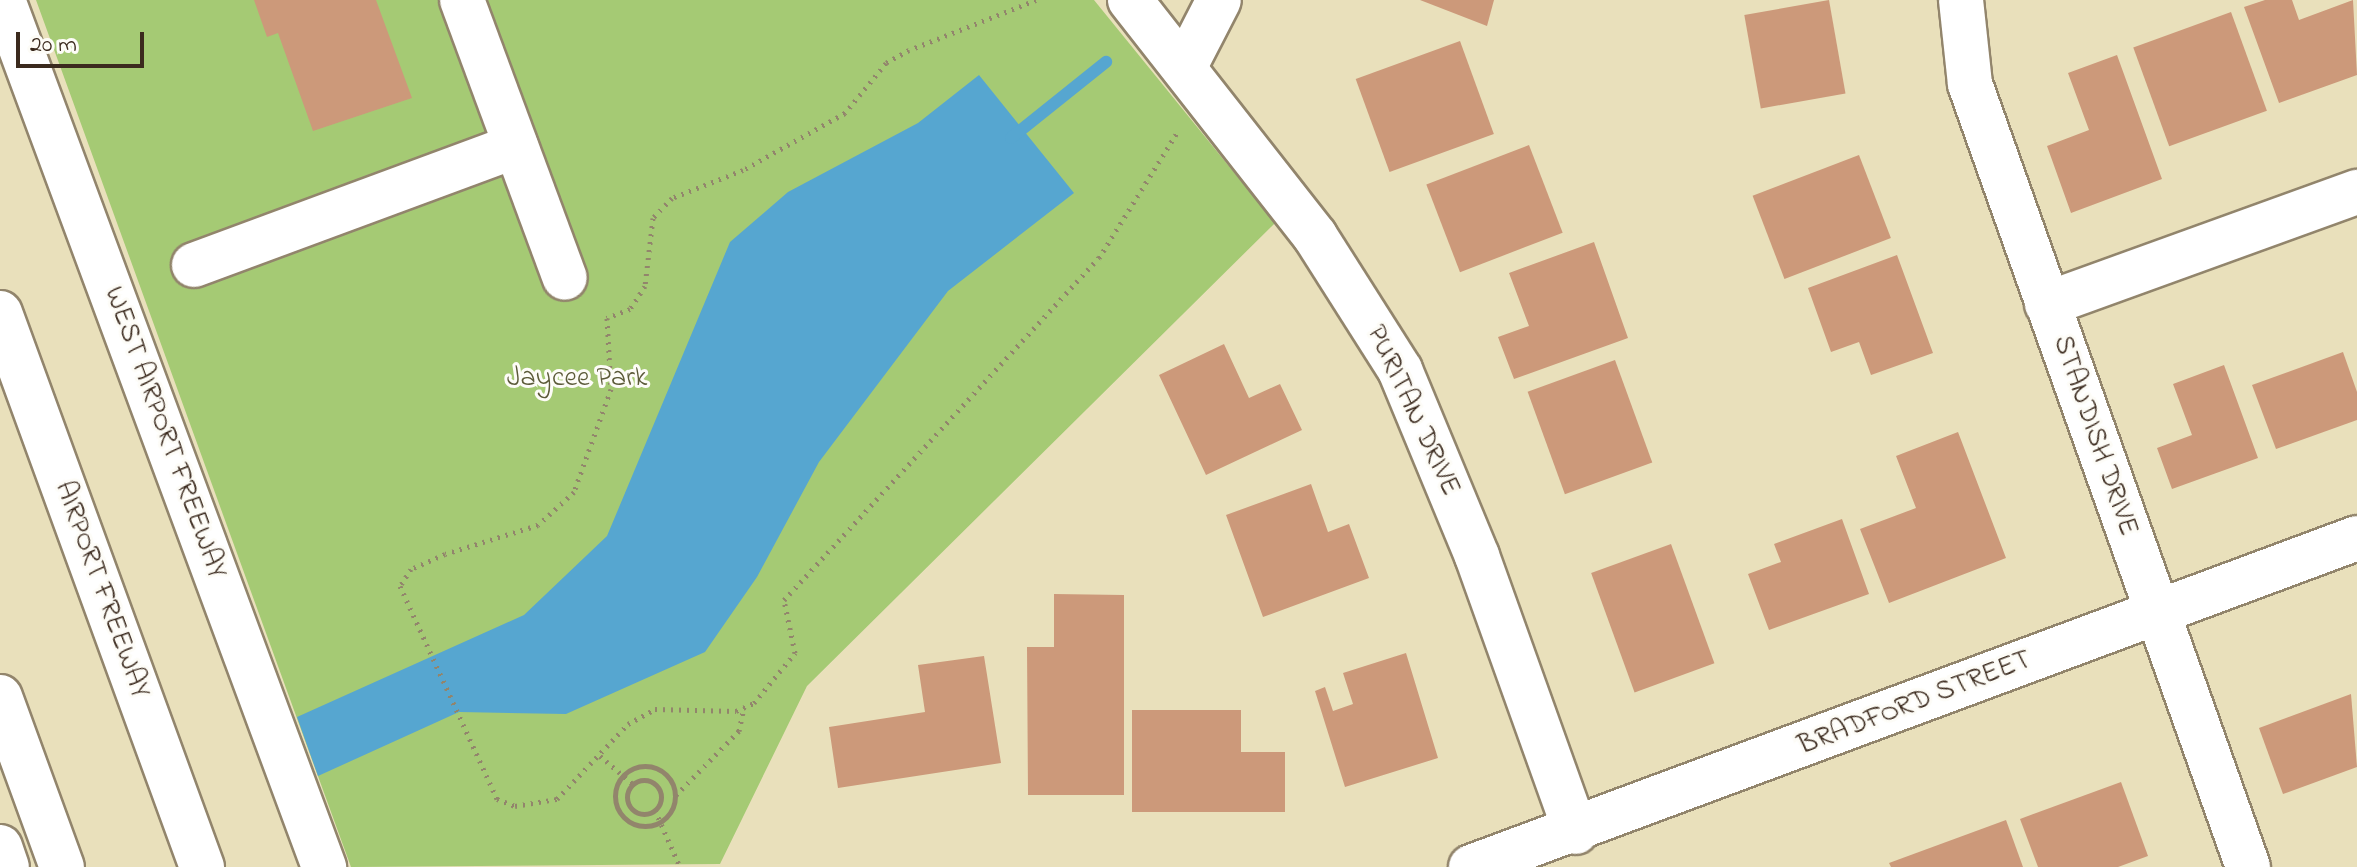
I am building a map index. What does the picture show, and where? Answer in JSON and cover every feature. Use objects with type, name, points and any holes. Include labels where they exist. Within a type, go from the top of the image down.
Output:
[{"type":"main road","name":"WEST AIRPORT FREEWAY","points":[[3,0],[324,867]]},
{"type":"main road","points":[[462,0],[565,278]]},
{"type":"main road","name":"PURITAN DRIVE","points":[[1130,0],[1315,236],[1400,370],[1477,556],[1576,832]]},
{"type":"main road","points":[[1184,68],[1219,0]]},
{"type":"main road","name":"STANDISH DRIVE","points":[[1961,0],[1970,84],[2248,867]]},
{"type":"main road","points":[[194,265],[516,146]]},
{"type":"main road","points":[[2047,304],[2357,192]]},
{"type":"main road","name":"AIRPORT FREEWAY","points":[[0,313],[202,867]]},
{"type":"main road","name":"BRADFORD STREET","points":[[1471,867],[1576,832],[2357,538]]},
{"type":"main road","points":[[0,697],[62,867]]},
{"type":"main road","points":[[0,847],[7,867]]},
{"type":"path","points":[[744,708],[655,709],[628,724],[557,799],[515,806],[497,799],[400,586],[411,569],[538,525],[574,492],[611,389],[607,318],[630,309],[645,286],[653,218],[672,198],[743,170],[845,113],[886,63],[909,50],[1036,0]]},
{"type":"path","points":[[623,775],[615,801],[624,819],[643,826],[662,821],[676,795],[739,731],[744,708],[795,653],[784,600],[1099,258],[1179,130],[1170,118]]},
{"type":"path","points":[[600,756],[633,784],[657,786],[655,810],[680,867]]},
{"type":"path","points":[[623,775],[652,767],[668,777],[676,795]]},
{"type":"path","points":[[633,784],[629,806],[638,813],[655,810]]},
{"type":"green space","name":"Jaycee Park","points":[[36,0],[1094,0],[1275,223],[807,686],[720,864],[351,867]]},
{"type":"water","points":[[979,75],[1074,193],[948,291],[819,462],[757,577],[705,652],[566,714],[459,712],[318,776],[297,717],[524,615],[607,536],[730,242],[788,192],[918,123]]},
{"type":"building","points":[[254,0],[376,0],[412,98],[313,131],[278,33],[267,37]]},
{"type":"building","points":[[1420,0],[1494,0],[1487,26]]},
{"type":"building","points":[[1829,0],[1845,94],[1761,108],[1744,15]]},
{"type":"building","points":[[2265,0],[2292,0],[2299,20],[2353,0],[2357,75],[2279,103],[2244,7]]},
{"type":"building","points":[[2231,12],[2267,111],[2169,146],[2133,48]]},
{"type":"building","points":[[1460,41],[1494,134],[1390,172],[1356,79]]},
{"type":"building","points":[[2117,55],[2162,179],[2071,213],[2047,146],[2089,130],[2068,73]]},
{"type":"building","points":[[1529,145],[1563,233],[1460,272],[1426,184]]},
{"type":"building","points":[[1859,155],[1891,238],[1784,279],[1753,196]]},
{"type":"building","points":[[1594,242],[1628,338],[1514,379],[1498,337],[1529,326],[1509,273]]},
{"type":"building","points":[[1897,255],[1933,353],[1871,375],[1859,342],[1831,352],[1808,288]]},
{"type":"building","points":[[1224,344],[1249,398],[1280,384],[1302,430],[1206,475],[1159,375]]},
{"type":"building","points":[[2343,352],[2357,392],[2357,420],[2276,449],[2252,385]]},
{"type":"building","points":[[1615,360],[1652,462],[1565,494],[1528,392]]},
{"type":"building","points":[[2224,365],[2258,458],[2172,489],[2157,448],[2192,435],[2173,384]]},
{"type":"building","points":[[1958,432],[2006,558],[1889,603],[1860,529],[1916,508],[1896,456]]},
{"type":"building","points":[[1311,484],[1328,532],[1349,524],[1369,578],[1263,617],[1226,515]]},
{"type":"building","points":[[1842,519],[1869,594],[1769,630],[1748,574],[1781,562],[1774,544]]},
{"type":"building","points":[[1671,544],[1714,663],[1635,692],[1591,573]]},
{"type":"building","points":[[1054,594],[1124,595],[1124,795],[1028,795],[1027,647],[1054,647]]},
{"type":"building","points":[[1406,653],[1438,758],[1345,787],[1315,691],[1325,687],[1333,711],[1353,704],[1343,673]]},
{"type":"building","points":[[984,656],[1001,763],[838,788],[829,727],[925,712],[918,665]]},
{"type":"building","points":[[2351,694],[2357,767],[2283,794],[2259,728]]},
{"type":"building","points":[[1132,710],[1241,710],[1241,752],[1285,752],[1285,812],[1132,812]]},
{"type":"building","points":[[2121,782],[2148,856],[2118,867],[2038,867],[2020,819]]},
{"type":"building","points":[[2006,820],[2023,867],[1891,867],[1889,863]]},
{"type":"waterway","points":[[1011,138],[1106,62]]}]
